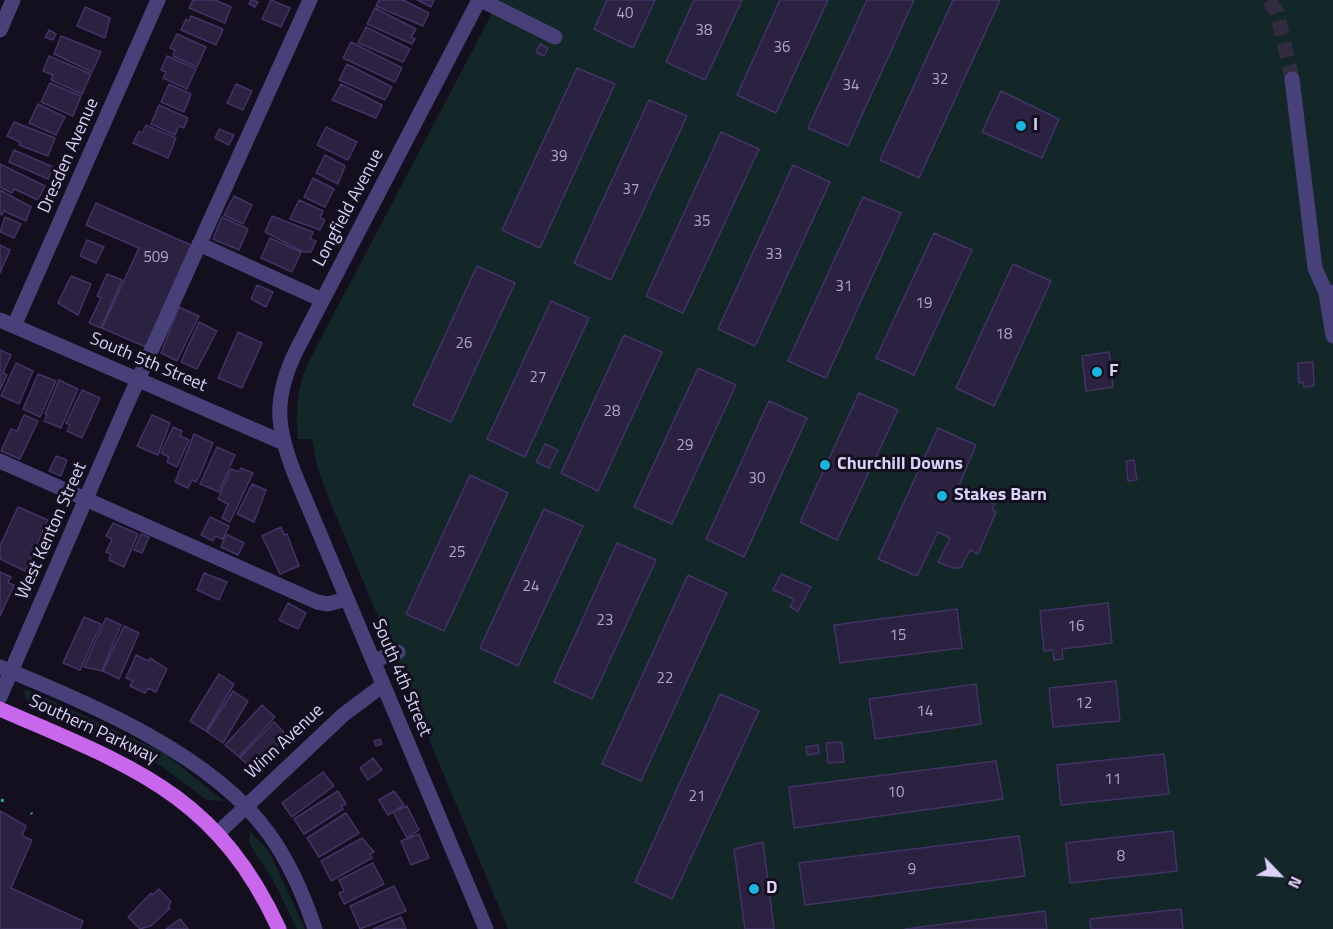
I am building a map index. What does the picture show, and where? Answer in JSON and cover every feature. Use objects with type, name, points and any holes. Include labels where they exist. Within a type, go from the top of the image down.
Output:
[{"type":"main road","name":"Southern Parkway","points":[[0,709],[121,762],[154,780],[188,804],[218,833],[252,877],[279,929]]},
{"type":"street","points":[[0,30],[14,0]]},
{"type":"street","name":"Dresden Avenue","points":[[7,323],[158,0]]},
{"type":"street","name":"West Kenton Street","points":[[0,697],[6,669],[88,500],[138,381],[310,0]]},
{"type":"street","points":[[480,0],[555,36]]},
{"type":"street","name":"Longfield Avenue","points":[[282,442],[279,406],[283,383],[296,351],[480,0]]},
{"type":"street","points":[[1292,79],[1315,268],[1330,292],[1333,336]]},
{"type":"street","points":[[199,244],[322,300]]},
{"type":"street","name":"South 5th Street","points":[[7,323],[282,442]]},
{"type":"street","name":"South 4th Street","points":[[282,442],[486,929]]},
{"type":"street","points":[[0,461],[317,602],[328,604],[347,599]]},
{"type":"street","points":[[373,661],[398,652]]},
{"type":"street","points":[[6,669],[135,728],[217,779],[246,806],[270,835],[295,876],[315,929]]},
{"type":"street","name":"Winn Avenue","points":[[218,833],[343,715],[383,685]]},
{"type":"green space","name":"Churchill Downs","points":[[499,0],[1333,0],[1333,929],[508,929],[329,499],[318,470],[312,439],[298,439],[297,419],[299,391],[308,363]]},
{"type":"green space","points":[[27,689],[164,753],[224,801],[207,800],[158,764],[33,706],[25,698],[24,691]]},
{"type":"green space","points":[[250,831],[269,851],[305,929],[297,929],[273,880],[249,843]]},
{"type":"building","points":[[193,0],[215,0],[231,7],[225,23],[189,8]]},
{"type":"building","points":[[251,0],[258,2],[255,7],[249,4]]},
{"type":"building","points":[[271,0],[290,8],[281,27],[262,19]]},
{"type":"building","points":[[379,0],[403,0],[429,13],[423,26],[376,6]]},
{"type":"building","points":[[417,0],[434,0],[431,7]]},
{"type":"building","points":[[607,0],[655,0],[633,48],[594,29]]},
{"type":"building","points":[[694,0],[742,0],[705,80],[666,62]]},
{"type":"building","points":[[780,0],[828,0],[776,113],[737,95]]},
{"type":"building","points":[[867,0],[914,0],[848,146],[808,128]]},
{"type":"building","points":[[953,0],[1000,0],[919,178],[880,160]]},
{"type":"building","points":[[85,7],[110,18],[105,38],[77,26]]},
{"type":"building","points":[[375,8],[416,29],[411,37],[415,39],[412,44],[367,24]]},
{"type":"building","points":[[191,16],[223,29],[216,45],[181,30],[186,19],[189,21]]},
{"type":"building","points":[[366,27],[410,49],[403,62],[358,43]]},
{"type":"building","points":[[49,30],[56,34],[53,40],[45,37]]},
{"type":"building","points":[[177,34],[206,47],[197,67],[173,56],[175,50],[170,48]]},
{"type":"building","points":[[61,36],[101,52],[92,72],[54,54]]},
{"type":"building","points":[[351,42],[402,68],[395,82],[343,58]]},
{"type":"building","points":[[540,44],[548,48],[544,56],[536,52]]},
{"type":"building","points":[[49,56],[91,74],[82,94],[51,80],[53,75],[43,71]]},
{"type":"building","points":[[167,56],[196,69],[187,89],[163,78],[166,72],[161,70]]},
{"type":"building","points":[[347,64],[392,87],[385,100],[339,80]]},
{"type":"building","points":[[577,68],[615,84],[540,248],[502,230]]},
{"type":"building","points":[[50,83],[81,96],[73,116],[41,102]]},
{"type":"building","points":[[169,84],[191,94],[184,112],[161,102]]},
{"type":"building","points":[[236,84],[252,91],[243,110],[227,103]]},
{"type":"building","points":[[341,84],[382,105],[376,118],[332,100]]},
{"type":"building","name":"I","points":[[1001,91],[1059,119],[1042,158],[982,132]]},
{"type":"building","points":[[649,100],[687,116],[611,280],[574,263]]},
{"type":"building","points":[[38,104],[65,117],[56,135],[29,123]]},
{"type":"building","points":[[159,105],[188,118],[184,128],[179,126],[175,135],[151,124]]},
{"type":"building","points":[[14,122],[55,138],[48,156],[19,145],[20,142],[7,136]]},
{"type":"building","points":[[146,125],[176,138],[168,158],[133,143],[139,131],[142,133]]},
{"type":"building","points":[[326,127],[357,142],[348,160],[317,145]]},
{"type":"building","points":[[219,129],[234,135],[229,145],[215,138]]},
{"type":"building","points":[[721,132],[759,149],[683,313],[646,296]]},
{"type":"building","points":[[14,150],[53,167],[48,179],[9,162]]},
{"type":"building","points":[[325,155],[345,166],[338,184],[316,173]]},
{"type":"building","points":[[0,164],[45,186],[38,200],[14,189],[12,193],[0,187]]},
{"type":"building","points":[[793,165],[830,182],[755,346],[718,329]]},
{"type":"building","points":[[313,178],[334,189],[325,207],[304,197]]},
{"type":"building","points":[[0,190],[31,207],[26,221],[4,211],[2,215],[0,214]]},
{"type":"building","points":[[234,196],[252,205],[243,224],[224,215]]},
{"type":"building","points":[[863,197],[901,213],[826,378],[788,361]]},
{"type":"building","points":[[299,200],[323,211],[320,218],[325,220],[320,230],[290,219]]},
{"type":"building","points":[[96,203],[191,245],[146,347],[102,328],[139,248],[86,225]]},
{"type":"building","points":[[272,216],[313,232],[310,239],[316,241],[311,252],[304,252],[265,232]]},
{"type":"building","points":[[5,217],[21,224],[14,238],[0,232]]},
{"type":"building","points":[[222,217],[248,229],[239,250],[213,239]]},
{"type":"building","points":[[934,233],[972,250],[914,375],[876,358]]},
{"type":"building","points":[[270,238],[301,252],[292,272],[261,258]]},
{"type":"building","points":[[87,240],[104,247],[96,263],[80,256]]},
{"type":"building","points":[[0,245],[10,250],[0,273]]},
{"type":"building","points":[[1013,264],[1051,281],[994,406],[956,388]]},
{"type":"building","points":[[477,266],[515,283],[451,422],[413,405]]},
{"type":"building","points":[[107,274],[122,280],[101,328],[89,323],[101,298],[97,296]]},
{"type":"building","points":[[71,276],[91,284],[78,315],[58,303]]},
{"type":"building","points":[[257,285],[273,292],[266,307],[251,299]]},
{"type":"building","points":[[551,301],[589,318],[525,457],[487,439]]},
{"type":"building","points":[[179,307],[199,316],[177,361],[161,353]]},
{"type":"building","points":[[199,322],[217,331],[197,369],[181,362]]},
{"type":"building","points":[[238,332],[262,343],[242,388],[218,378]]},
{"type":"building","points":[[624,335],[662,352],[598,491],[561,473]]},
{"type":"building","points":[[0,350],[11,355],[3,373],[7,375],[0,390]]},
{"type":"building","name":"F","points":[[1109,352],[1113,387],[1086,391],[1082,356]]},
{"type":"building","points":[[1313,362],[1314,386],[1304,387],[1303,382],[1299,383],[1298,363]]},
{"type":"building","points":[[16,363],[33,371],[19,404],[1,396]]},
{"type":"building","points":[[698,368],[736,385],[672,524],[634,507]]},
{"type":"building","points":[[38,374],[56,381],[40,417],[23,409]]},
{"type":"building","points":[[59,380],[78,389],[61,428],[44,421]]},
{"type":"building","points":[[82,390],[100,398],[82,438],[67,431],[70,425],[66,423]]},
{"type":"building","points":[[859,393],[898,410],[837,540],[800,522]]},
{"type":"building","points":[[769,401],[807,418],[744,557],[706,539]]},
{"type":"building","points":[[24,415],[38,421],[20,459],[1,451],[11,429],[17,431]]},
{"type":"building","points":[[152,415],[170,423],[158,455],[137,446]]},
{"type":"building","points":[[173,427],[182,431],[180,436],[189,440],[177,467],[167,462],[169,457],[161,453]]},
{"type":"building","name":"Stakes Barn","points":[[938,428],[976,445],[958,488],[995,504],[992,510],[996,512],[978,554],[970,550],[961,568],[953,568],[938,562],[950,538],[938,532],[917,576],[878,559]]},
{"type":"building","points":[[194,434],[213,443],[200,475],[196,482],[192,480],[188,488],[175,482]]},
{"type":"building","points":[[545,444],[558,450],[549,468],[536,462]]},
{"type":"building","points":[[217,447],[235,455],[219,492],[200,484]]},
{"type":"building","points":[[56,456],[67,460],[61,476],[49,471]]},
{"type":"building","points":[[1134,460],[1137,480],[1128,481],[1126,461]]},
{"type":"building","points":[[241,468],[253,473],[230,522],[222,518],[228,504],[218,499],[231,469],[239,472]]},
{"type":"building","points":[[470,475],[508,493],[444,631],[406,614]]},
{"type":"building","points":[[252,484],[266,490],[254,522],[237,514]]},
{"type":"building","points":[[18,507],[48,520],[25,571],[0,559],[0,546]]},
{"type":"building","points":[[544,509],[583,526],[518,666],[480,648]]},
{"type":"building","points":[[210,517],[229,526],[223,539],[215,536],[213,541],[201,535]]},
{"type":"building","points":[[113,523],[138,534],[124,567],[109,560],[111,554],[106,552],[112,539],[106,536]]},
{"type":"building","points":[[281,527],[284,535],[287,534],[299,566],[280,574],[262,536]]},
{"type":"building","points":[[141,534],[149,537],[142,553],[134,550]]},
{"type":"building","points":[[226,534],[244,543],[238,555],[221,547]]},
{"type":"building","points":[[617,543],[656,560],[592,699],[554,682]]},
{"type":"building","points":[[0,572],[11,577],[8,583],[14,585],[0,616]]},
{"type":"building","points":[[204,573],[227,582],[219,600],[197,590]]},
{"type":"building","points":[[781,574],[811,587],[798,611],[790,607],[794,599],[773,590]]},
{"type":"building","points":[[688,575],[727,593],[641,781],[602,764]]},
{"type":"building","points":[[288,603],[306,613],[298,629],[279,620]]},
{"type":"building","points":[[1108,603],[1112,643],[1062,649],[1063,659],[1054,660],[1053,650],[1044,651],[1040,611]]},
{"type":"building","points":[[957,609],[962,648],[840,663],[834,625]]},
{"type":"building","points":[[84,617],[101,624],[80,670],[63,663]]},
{"type":"building","points":[[106,618],[121,625],[102,671],[84,667]]},
{"type":"building","points":[[124,626],[139,633],[119,679],[103,671]]},
{"type":"building","points":[[136,655],[149,661],[150,658],[167,669],[156,692],[148,688],[145,693],[130,686],[133,681],[126,678]]},
{"type":"building","points":[[219,674],[234,684],[206,731],[190,721]]},
{"type":"building","points":[[1116,681],[1120,721],[1053,727],[1049,688]]},
{"type":"building","points":[[976,684],[981,724],[875,739],[869,699]]},
{"type":"building","points":[[233,691],[248,701],[223,743],[207,732]]},
{"type":"building","points":[[720,694],[759,711],[672,899],[635,882]]},
{"type":"building","points":[[262,705],[275,717],[239,757],[225,745]]},
{"type":"building","points":[[274,722],[287,735],[254,770],[240,758]]},
{"type":"building","points":[[380,739],[382,744],[376,746],[374,741]]},
{"type":"building","points":[[842,742],[844,762],[828,763],[826,743]]},
{"type":"building","points":[[818,745],[819,753],[807,755],[806,747]]},
{"type":"building","points":[[1164,754],[1169,794],[1061,805],[1057,765]]},
{"type":"building","points":[[373,758],[382,770],[368,780],[360,768]]},
{"type":"building","points":[[996,761],[1003,799],[794,828],[789,787]]},
{"type":"building","points":[[323,772],[334,786],[292,817],[282,803]]},
{"type":"building","points":[[338,791],[346,804],[341,806],[343,809],[304,834],[294,819]]},
{"type":"building","points":[[394,791],[404,805],[388,815],[379,800]]},
{"type":"building","points":[[407,806],[419,830],[407,838],[393,812]]},
{"type":"building","points":[[0,811],[26,826],[22,836],[32,840],[11,888],[83,921],[80,929],[0,929]]},
{"type":"building","points":[[346,813],[359,833],[319,857],[307,838]]},
{"type":"building","points":[[1173,831],[1177,871],[1070,883],[1066,843]]},
{"type":"building","points":[[419,834],[429,858],[411,865],[401,841]]},
{"type":"building","points":[[1019,836],[1025,876],[805,905],[799,863]]},
{"type":"building","points":[[362,838],[374,852],[370,854],[372,858],[331,881],[321,861]]},
{"type":"building","name":"D","points":[[763,842],[774,929],[745,929],[734,849]]},
{"type":"building","points":[[373,863],[384,884],[344,904],[339,893],[344,891],[339,880]]},
{"type":"building","points":[[394,886],[406,911],[360,929],[350,906]]},
{"type":"building","points":[[159,889],[171,902],[168,906],[170,908],[151,926],[140,929],[128,917],[151,893],[152,895]]},
{"type":"building","points":[[1181,909],[1183,929],[1091,929],[1090,919]]},
{"type":"building","points":[[1045,911],[1047,929],[905,929]]},
{"type":"building","points":[[401,917],[406,929],[373,929]]},
{"type":"building","points":[[180,919],[188,929],[166,929]]},
{"type":"tunnel","points":[[1269,0],[1277,12],[1292,79]]},
{"type":"place","name":"I","points":[[1021,126]]},
{"type":"place","name":"F","points":[[1097,372]]},
{"type":"place","name":"Churchill Downs","points":[[825,465]]},
{"type":"place","name":"Stakes Barn","points":[[942,496]]},
{"type":"place","name":"D","points":[[754,889]]}]
